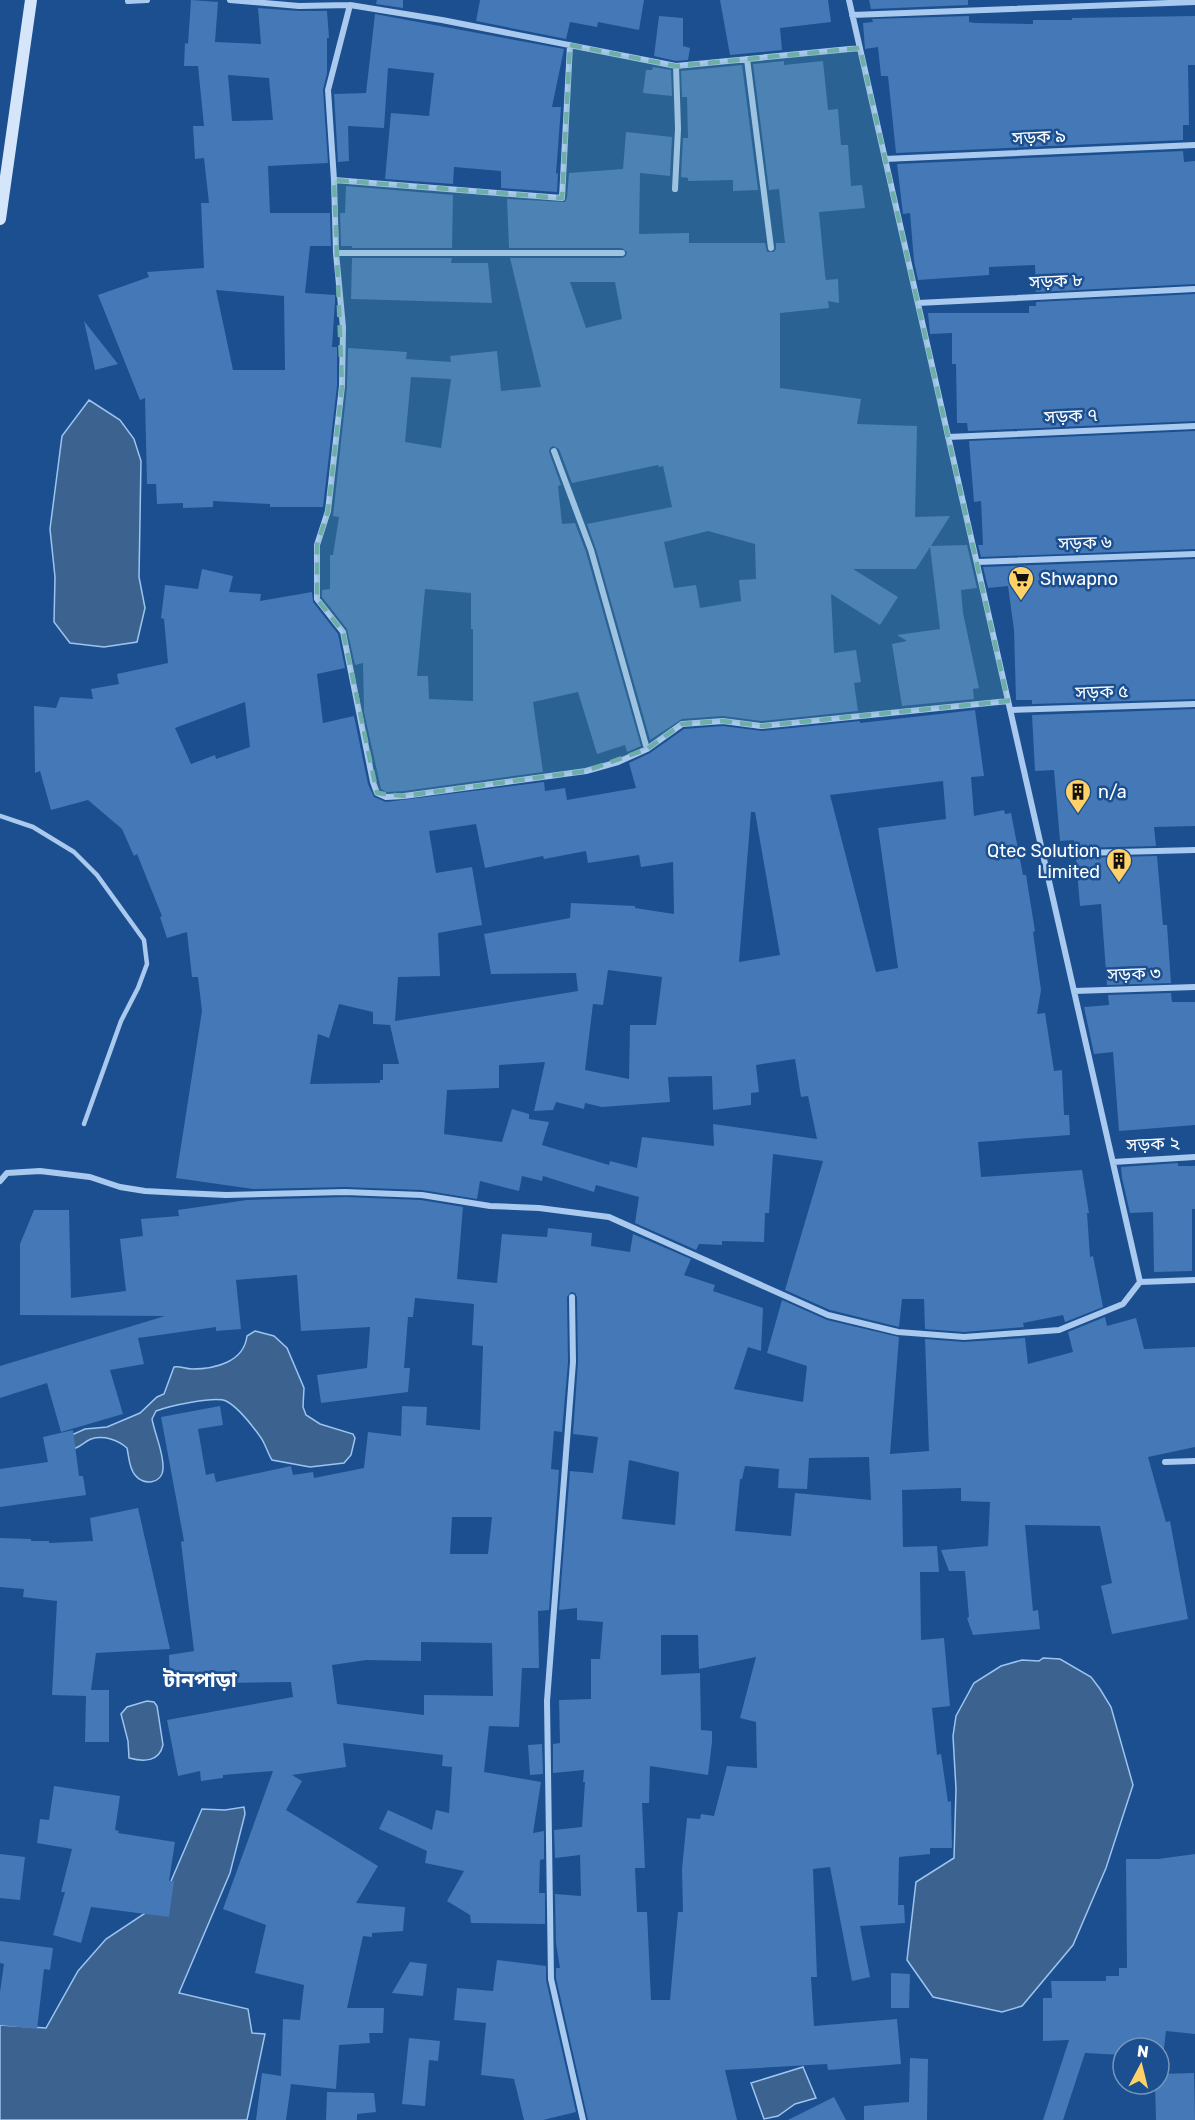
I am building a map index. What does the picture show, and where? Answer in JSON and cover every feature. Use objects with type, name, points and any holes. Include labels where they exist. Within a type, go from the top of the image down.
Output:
[{"type":"main road","points":[[0,219],[32,0]]},
{"type":"street","points":[[128,2],[147,0]]},
{"type":"street","points":[[230,0],[350,5],[442,20],[676,66],[860,48]]},
{"type":"street","points":[[0,1181],[7,1173],[40,1170],[90,1177],[120,1187],[146,1191],[226,1195],[345,1192],[422,1195],[490,1206],[539,1208],[609,1217],[828,1315],[898,1332],[964,1337],[1059,1330],[1124,1304],[1140,1282],[849,0]]},
{"type":"street","points":[[852,15],[1195,2]]},
{"type":"street","points":[[350,5],[328,90],[336,253],[343,327],[342,386],[328,511],[317,545],[317,599],[343,633],[377,793],[386,797],[404,796],[586,771],[618,762],[647,749],[682,724],[723,721],[761,726],[1008,701]]},
{"type":"street","points":[[334,180],[562,198],[570,45]]},
{"type":"street","points":[[747,59],[771,248]]},
{"type":"street","points":[[675,189],[678,129],[676,66]]},
{"type":"street","name":"সড়ক ৯","points":[[885,159],[1195,145]]},
{"type":"street","points":[[336,253],[622,254]]},
{"type":"street","name":"সড়ক ৮","points":[[918,303],[1195,289]]},
{"type":"street","name":"সড়ক ৭","points":[[948,437],[1195,426]]},
{"type":"street","points":[[554,451],[591,550],[647,749]]},
{"type":"street","name":"সড়ক ৬","points":[[977,562],[1195,554]]},
{"type":"street","name":"সড়ক ৫","points":[[1011,710],[1195,704]]},
{"type":"street","points":[[1043,854],[1195,850]]},
{"type":"street","name":"সড়ক ৩","points":[[1074,991],[1195,987]]},
{"type":"street","name":"সড়ক ২","points":[[1113,1162],[1195,1157]]},
{"type":"street","points":[[1140,1282],[1195,1280]]},
{"type":"street","points":[[572,1297],[573,1362],[547,1701],[550,1979],[583,2120]]},
{"type":"street","points":[[1165,1462],[1195,1461]]},
{"type":"lane","points":[[0,816],[33,827],[74,852],[97,875],[144,940],[147,964],[121,1021],[84,1124]]},
{"type":"highlighted area","points":[[570,45],[676,66],[860,48],[1008,701],[761,726],[723,721],[682,724],[647,749],[586,771],[404,796],[377,793],[343,632],[317,599],[317,545],[328,511],[342,386],[334,180],[562,198]]},
{"type":"water","points":[[89,400],[120,420],[134,439],[141,461],[139,577],[145,608],[137,642],[104,647],[70,643],[54,622],[55,577],[50,529],[62,436]]},
{"type":"water","points":[[255,1331],[274,1336],[287,1348],[304,1388],[303,1407],[306,1415],[320,1424],[353,1434],[355,1438],[351,1455],[344,1463],[310,1467],[272,1460],[261,1438],[240,1411],[226,1401],[220,1400],[191,1402],[156,1411],[152,1419],[161,1450],[163,1469],[159,1478],[152,1482],[138,1479],[132,1469],[127,1448],[115,1441],[96,1438],[70,1449],[62,1434],[74,1434],[85,1429],[107,1427],[140,1413],[157,1397],[164,1394],[174,1367],[201,1369],[227,1362],[240,1352],[247,1336]]},
{"type":"water","points":[[1043,1658],[1060,1659],[1091,1677],[1100,1689],[1111,1707],[1133,1785],[1106,1868],[1073,1945],[1022,2006],[1002,2012],[933,1997],[907,1960],[916,1882],[954,1858],[956,1789],[953,1736],[956,1716],[974,1683],[1001,1666],[1022,1660],[1039,1661]]},
{"type":"water","points":[[147,1701],[154,1702],[157,1706],[163,1745],[154,1758],[140,1760],[129,1758],[128,1741],[121,1714],[127,1707]]},
{"type":"water","points":[[244,1807],[245,1814],[230,1873],[179,1993],[248,2009],[252,2033],[265,2034],[247,2120],[0,2120],[0,2025],[46,2028],[78,1971],[106,1939],[162,1902],[202,1809],[225,1810]]},
{"type":"water","points":[[803,2067],[816,2098],[795,2104],[778,2116],[764,2119],[751,2083]]},
{"type":"building","points":[[191,0],[218,2],[215,42],[261,44],[258,8],[327,11],[329,38],[327,38],[327,73],[323,90],[328,163],[268,166],[270,213],[330,213],[331,246],[310,246],[305,293],[335,295],[332,347],[337,347],[337,386],[323,507],[270,507],[270,504],[213,501],[213,507],[183,508],[183,503],[157,504],[156,484],[147,484],[145,398],[140,400],[98,295],[149,277],[147,272],[204,268],[201,203],[209,203],[204,158],[195,159],[193,126],[204,126],[198,66],[184,66],[185,43],[188,44]],"holes":[[[228,75],[269,78],[273,120],[232,121]],[[216,290],[284,296],[285,370],[233,370]]]},
{"type":"building","points":[[377,0],[403,0],[403,8],[376,4]]},
{"type":"building","points":[[480,0],[644,0],[639,30],[598,22],[597,27],[570,22],[566,39],[476,21]]},
{"type":"building","points":[[720,0],[828,0],[831,22],[780,28],[782,50],[730,55]]},
{"type":"building","points":[[869,0],[968,0],[968,5],[871,9]]},
{"type":"building","points":[[375,14],[564,49],[552,107],[561,107],[556,174],[558,173],[557,192],[501,188],[501,171],[454,167],[453,184],[385,179],[391,113],[429,116],[434,73],[388,68],[384,128],[348,126],[349,161],[338,162],[334,94],[366,93]]},
{"type":"building","points":[[659,16],[683,18],[683,46],[690,48],[688,60],[676,61],[654,56]]},
{"type":"building","points":[[969,16],[969,22],[975,23],[1033,24],[1033,20],[1072,20],[1072,18],[1195,16],[1195,65],[1188,65],[1189,125],[1183,125],[1183,140],[896,153],[888,76],[881,76],[878,47],[865,49],[863,23],[873,22],[872,19]]},
{"type":"building","points":[[784,61],[784,65],[823,61],[828,110],[838,109],[841,145],[848,145],[851,186],[862,185],[865,208],[819,212],[826,280],[838,279],[839,303],[828,301],[829,308],[780,313],[780,388],[861,399],[857,424],[917,426],[915,517],[950,516],[931,546],[967,545],[977,588],[961,590],[963,613],[979,688],[973,689],[974,699],[902,706],[892,644],[907,641],[897,635],[940,629],[930,547],[916,569],[853,569],[898,597],[880,625],[831,594],[834,653],[856,650],[861,682],[854,683],[858,711],[761,721],[723,716],[682,719],[650,740],[587,524],[672,507],[663,466],[658,465],[572,483],[559,449],[553,446],[549,452],[561,485],[558,486],[562,524],[575,523],[586,552],[641,746],[627,752],[625,745],[597,754],[578,692],[533,702],[543,772],[404,791],[387,792],[381,789],[364,712],[363,663],[355,665],[347,629],[322,597],[322,590],[330,589],[330,555],[333,555],[339,517],[333,516],[347,387],[348,348],[407,352],[406,359],[451,362],[450,356],[497,351],[501,391],[541,387],[510,258],[622,258],[627,252],[622,248],[509,248],[507,199],[565,202],[569,173],[623,169],[626,132],[672,137],[670,176],[640,173],[639,234],[689,233],[689,243],[765,243],[767,252],[774,252],[776,243],[785,243],[779,189],[769,190],[753,64]],"holes":[[[570,282],[615,282],[622,319],[586,328]],[[411,377],[451,379],[441,448],[405,442]],[[708,531],[755,544],[756,579],[739,580],[741,601],[700,608],[696,585],[674,588],[664,542]],[[425,589],[471,593],[473,701],[429,699],[428,676],[417,676]]]},
{"type":"building","points":[[742,65],[758,190],[733,191],[733,180],[688,181],[688,178],[681,177],[683,138],[688,138],[687,97],[682,97],[681,71]]},
{"type":"building","points":[[653,67],[671,70],[672,96],[643,93],[646,70],[652,70]]},
{"type":"building","points":[[1183,151],[1184,162],[1195,161],[1195,284],[1036,292],[1035,265],[989,267],[989,275],[918,280],[910,213],[903,214],[897,164]]},
{"type":"building","points":[[346,186],[453,195],[452,248],[352,248],[352,246],[341,246],[340,213],[345,213]]},
{"type":"building","points":[[352,258],[452,258],[451,263],[488,263],[492,303],[351,299]]},
{"type":"building","points":[[1195,294],[1195,421],[968,431],[967,423],[957,423],[956,364],[952,364],[952,333],[930,334],[928,313],[1029,313],[1029,306],[1036,306],[1036,302]]},
{"type":"building","points":[[84,321],[118,364],[95,370]]},
{"type":"building","points":[[1195,431],[1195,549],[981,557],[978,545],[983,545],[981,501],[974,502],[969,441]]},
{"type":"building","points":[[1195,559],[1195,699],[1032,704],[1032,700],[1016,700],[1014,630],[1008,586],[988,588],[983,567]]},
{"type":"building","points":[[202,569],[233,576],[229,592],[261,594],[260,601],[312,592],[313,602],[338,634],[345,668],[317,674],[323,723],[354,716],[368,784],[374,797],[386,802],[544,782],[545,791],[565,788],[567,800],[636,788],[629,763],[650,753],[684,729],[723,726],[762,731],[975,710],[984,776],[971,777],[974,816],[1004,810],[1005,814],[1011,813],[1023,875],[1026,875],[1035,931],[1033,932],[1041,990],[1037,1014],[1045,1013],[1054,1071],[1062,1070],[1064,1115],[1069,1115],[1070,1135],[978,1142],[981,1177],[1082,1170],[1089,1213],[1087,1213],[1090,1257],[1093,1256],[1103,1307],[1065,1322],[1063,1315],[1023,1323],[1024,1327],[964,1332],[925,1329],[924,1299],[902,1299],[899,1327],[830,1310],[785,1290],[823,1161],[773,1154],[769,1213],[765,1213],[764,1242],[722,1241],[722,1245],[699,1244],[696,1250],[635,1223],[639,1197],[596,1185],[594,1192],[543,1176],[542,1181],[522,1176],[519,1191],[480,1181],[477,1199],[422,1190],[345,1187],[253,1189],[176,1178],[202,1011],[198,977],[192,977],[187,932],[167,938],[160,917],[162,916],[137,854],[134,856],[122,829],[88,800],[51,810],[40,771],[35,773],[34,706],[56,708],[60,697],[93,699],[91,689],[119,684],[117,674],[168,663],[164,619],[161,618],[165,585],[198,589]],"holes":[[[245,702],[250,747],[216,759],[215,755],[191,764],[175,728]],[[943,781],[946,819],[878,828],[898,968],[876,972],[830,795]],[[751,812],[755,812],[780,955],[739,962]],[[476,824],[485,868],[543,856],[544,859],[586,851],[588,863],[639,855],[641,867],[673,862],[674,914],[635,908],[635,906],[571,903],[570,918],[484,934],[491,974],[576,973],[578,991],[395,1021],[398,977],[440,976],[438,933],[482,925],[472,867],[436,873],[429,831]],[[608,970],[662,977],[656,1025],[630,1025],[629,1079],[585,1070],[593,1004],[603,1005]],[[339,1004],[373,1012],[373,1024],[390,1025],[399,1064],[383,1064],[383,1080],[380,1080],[380,1083],[310,1084],[318,1034],[329,1038]],[[795,1059],[801,1097],[808,1096],[817,1139],[713,1124],[714,1146],[642,1137],[637,1168],[610,1161],[609,1165],[542,1145],[549,1122],[529,1119],[529,1114],[512,1109],[502,1142],[444,1134],[447,1090],[499,1088],[499,1065],[545,1062],[534,1111],[553,1110],[556,1102],[584,1109],[585,1103],[602,1107],[670,1102],[668,1077],[712,1076],[713,1110],[751,1105],[751,1093],[759,1092],[756,1065]]]},
{"type":"building","points":[[1195,709],[1195,826],[1154,827],[1156,846],[1075,848],[1074,840],[1060,841],[1054,770],[1035,771],[1032,715]]},
{"type":"building","points":[[1157,856],[1163,925],[1167,925],[1171,983],[1107,985],[1101,904],[1080,906],[1076,858]]},
{"type":"building","points":[[1171,993],[1172,1002],[1195,1002],[1195,1125],[1119,1131],[1113,1052],[1094,1054],[1084,1007],[1109,1005],[1108,995]]},
{"type":"building","points":[[1178,1163],[1178,1166],[1195,1166],[1192,1271],[1154,1272],[1153,1212],[1130,1213],[1121,1167]]},
{"type":"building","points":[[345,1197],[421,1200],[463,1207],[457,1279],[497,1283],[502,1234],[547,1237],[548,1228],[592,1233],[591,1246],[630,1252],[633,1234],[691,1259],[684,1275],[715,1285],[713,1291],[763,1308],[761,1351],[748,1347],[734,1389],[803,1402],[807,1366],[767,1353],[782,1300],[827,1320],[899,1337],[890,1454],[929,1451],[925,1339],[964,1342],[1025,1338],[1028,1364],[1073,1352],[1068,1332],[1105,1317],[1107,1326],[1136,1318],[1144,1349],[1195,1347],[1195,1447],[1148,1457],[1166,1522],[1170,1521],[1188,1619],[1112,1634],[1101,1586],[1112,1583],[1100,1526],[1025,1525],[1033,1611],[1038,1610],[1040,1629],[973,1635],[967,1618],[969,1617],[965,1571],[949,1571],[941,1550],[988,1546],[990,1502],[961,1501],[961,1488],[902,1490],[903,1547],[937,1546],[939,1572],[920,1572],[921,1640],[944,1638],[950,1706],[932,1708],[937,1755],[941,1754],[948,1802],[951,1801],[952,1848],[930,1848],[930,1854],[899,1857],[898,1905],[904,1905],[905,1923],[860,1926],[870,1977],[852,1981],[830,1867],[813,1869],[817,1977],[811,1977],[814,2026],[897,2019],[901,2064],[828,2070],[827,2064],[725,2070],[737,2120],[588,2120],[556,1978],[556,1968],[560,1968],[556,1943],[555,1894],[581,1896],[580,1855],[555,1858],[554,1830],[582,1827],[585,1782],[583,1782],[584,1770],[553,1773],[553,1744],[560,1743],[559,1700],[591,1699],[591,1659],[600,1659],[603,1622],[577,1620],[577,1608],[559,1610],[570,1471],[593,1473],[598,1437],[573,1434],[578,1362],[577,1297],[571,1292],[567,1297],[568,1362],[562,1432],[554,1431],[551,1469],[559,1470],[549,1610],[538,1611],[539,1668],[522,1668],[519,1727],[489,1726],[484,1772],[541,1782],[533,1833],[544,1831],[544,1859],[540,1860],[539,1893],[545,1893],[545,1924],[471,1923],[470,1915],[447,1901],[464,1871],[425,1863],[427,1851],[379,1829],[388,1810],[432,1830],[436,1810],[449,1813],[452,1767],[442,1766],[443,1755],[343,1743],[346,1767],[292,1775],[302,1781],[286,1810],[378,1866],[356,1903],[405,1907],[403,1931],[372,1933],[372,1937],[363,1936],[347,2008],[384,2008],[383,2033],[369,2033],[370,2043],[339,2045],[336,2089],[291,2084],[286,2120],[256,2120],[262,2073],[281,2076],[283,2019],[300,2020],[304,1985],[255,1973],[266,1925],[223,1909],[273,1771],[223,1775],[223,1778],[201,1781],[200,1771],[178,1776],[167,1720],[293,1697],[291,1682],[170,1684],[169,1655],[194,1651],[181,1542],[184,1541],[161,1417],[220,1406],[223,1425],[198,1429],[206,1475],[214,1473],[216,1482],[291,1466],[293,1475],[313,1472],[314,1478],[364,1468],[368,1432],[401,1436],[402,1406],[427,1407],[426,1425],[480,1430],[483,1346],[472,1345],[474,1304],[415,1298],[413,1317],[408,1317],[404,1368],[410,1368],[408,1392],[321,1403],[317,1375],[367,1368],[370,1327],[301,1331],[297,1275],[236,1280],[241,1329],[216,1331],[216,1327],[138,1338],[144,1364],[110,1370],[123,1414],[61,1432],[47,1383],[0,1398],[0,1366],[165,1316],[20,1315],[20,1244],[34,1210],[69,1210],[71,1298],[126,1291],[120,1239],[143,1236],[141,1219],[179,1216],[178,1210],[247,1200]],"holes":[[[869,1457],[871,1500],[795,1493],[791,1536],[735,1531],[740,1479],[742,1479],[745,1466],[779,1469],[778,1488],[807,1489],[809,1458]],[[629,1460],[679,1472],[675,1525],[622,1519]],[[452,1517],[492,1517],[488,1554],[450,1554]],[[661,1635],[698,1635],[699,1669],[756,1657],[740,1718],[756,1722],[757,1768],[727,1766],[714,1816],[701,1814],[700,1819],[687,1818],[682,1869],[683,1912],[678,1912],[670,2000],[651,2000],[647,1912],[637,1912],[635,1868],[645,1868],[642,1803],[649,1803],[650,1766],[708,1775],[712,1731],[701,1730],[700,1673],[661,1675]],[[421,1642],[492,1643],[493,1696],[424,1695],[424,1715],[337,1704],[332,1665],[366,1660],[421,1661]]]},
{"type":"building","points":[[73,1430],[79,1476],[83,1476],[86,1495],[0,1507],[0,1469],[48,1462],[43,1437]]},
{"type":"building","points":[[138,1508],[170,1649],[96,1653],[91,1690],[109,1690],[109,1742],[85,1742],[86,1696],[52,1695],[57,1601],[23,1597],[24,1589],[0,1587],[0,1538],[31,1539],[31,1541],[49,1541],[49,1543],[93,1541],[90,1518]]},
{"type":"building","points":[[542,1744],[543,1774],[530,1775],[528,1745]]},
{"type":"building","points":[[54,1786],[120,1796],[115,1830],[119,1831],[118,1833],[175,1842],[169,1881],[174,1881],[169,1917],[91,1907],[81,1943],[53,1935],[65,1892],[61,1892],[72,1849],[37,1843],[40,1819],[49,1820]]},
{"type":"building","points":[[0,1854],[25,1857],[20,1900],[0,1898]]},
{"type":"building","points":[[1195,1854],[1195,2034],[1166,2031],[1165,2036],[1111,2036],[1111,2054],[1085,2053],[1063,2120],[1043,2120],[1069,2040],[1043,2041],[1043,1998],[1052,1998],[1051,1981],[1106,1981],[1106,1976],[1119,1976],[1119,1968],[1127,1968],[1126,1859],[1158,1859]]},
{"type":"building","points":[[0,1941],[53,1948],[50,1970],[44,1969],[37,2029],[0,2025],[0,1992],[4,1964],[0,1963]]},
{"type":"building","points":[[497,1960],[546,1966],[546,1980],[576,2112],[543,2120],[524,2120],[514,2079],[481,2075],[486,2023],[454,2020],[457,1988],[493,1991]]},
{"type":"building","points":[[410,1962],[427,1964],[423,1996],[392,1993]]},
{"type":"building","points":[[891,1973],[910,1974],[909,2008],[891,2008]]},
{"type":"building","points":[[409,2038],[440,2041],[438,2061],[429,2060],[425,2106],[402,2104]]},
{"type":"building","points":[[910,2058],[928,2059],[927,2120],[864,2120],[864,2106],[909,2102]]},
{"type":"building","points":[[1194,2073],[1195,2120],[1156,2120],[1155,2096],[1171,2096],[1171,2074]]},
{"type":"building","points":[[327,2092],[374,2093],[376,2112],[357,2114],[357,2120],[326,2120]]},
{"type":"building","points":[[834,2097],[846,2120],[788,2120]]},
{"type":"place","name":"Shwapno","points":[[1021,602]]},
{"type":"place","name":"n/a","points":[[1078,815]]},
{"type":"place","name":"Qtec Solution Limited","points":[[1119,884]]},
{"type":"district","name":"টানপাড়া","points":[[200,1679]]}]
